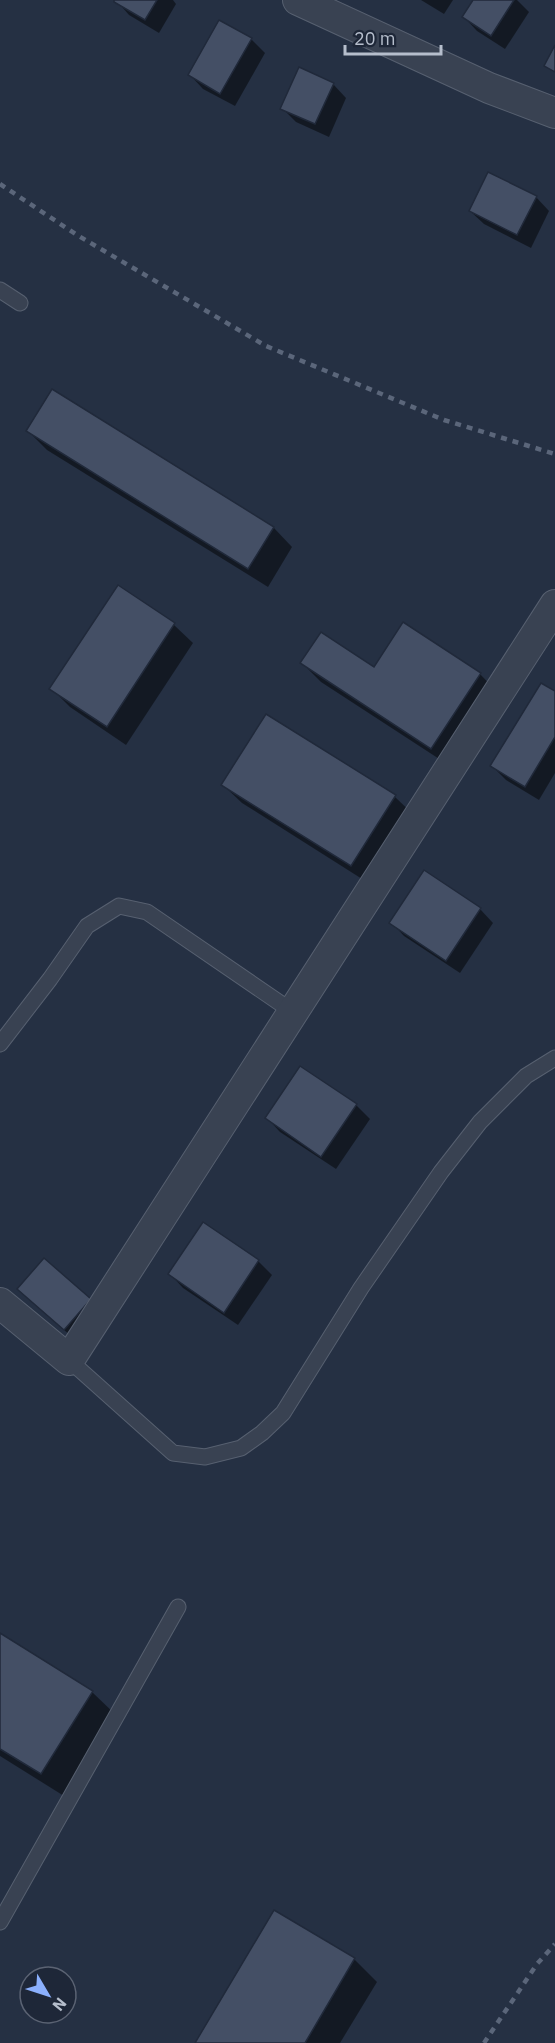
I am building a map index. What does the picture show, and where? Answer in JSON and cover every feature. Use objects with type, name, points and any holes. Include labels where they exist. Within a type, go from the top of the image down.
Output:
[{"type":"street","points":[[298,0],[489,88],[555,113]]},
{"type":"street","points":[[0,1303],[69,1360],[555,605]]},
{"type":"lane","points":[[0,290],[20,303]]},
{"type":"lane","points":[[0,1044],[87,926],[119,906],[147,912],[293,1012]]},
{"type":"lane","points":[[69,1360],[173,1453],[205,1457],[241,1448],[262,1434],[283,1413],[361,1288],[441,1172],[480,1122],[526,1076],[555,1058]]},
{"type":"lane","points":[[0,1922],[178,1606]]},
{"type":"building","points":[[114,0],[157,0],[145,20]]},
{"type":"building","points":[[473,0],[514,0],[491,36],[462,17]]},
{"type":"building","points":[[219,20],[252,38],[220,94],[188,75]]},
{"type":"building","points":[[555,45],[555,72],[544,66]]},
{"type":"building","points":[[299,67],[334,83],[315,124],[280,109]]},
{"type":"building","points":[[488,172],[537,196],[517,235],[469,211]]},
{"type":"building","points":[[52,389],[274,527],[248,569],[26,431]]},
{"type":"building","points":[[118,585],[175,623],[107,727],[49,689]]},
{"type":"building","points":[[403,622],[481,673],[431,749],[300,663],[321,632],[374,667]]},
{"type":"building","points":[[541,683],[555,691],[555,737],[525,787],[490,766]]},
{"type":"building","points":[[266,714],[396,795],[351,866],[221,785]]},
{"type":"building","points":[[424,870],[481,908],[446,961],[389,923]]},
{"type":"building","points":[[300,1066],[357,1104],[321,1157],[265,1118]]},
{"type":"building","points":[[203,1222],[259,1260],[224,1313],[168,1274]]},
{"type":"building","points":[[44,1258],[91,1299],[64,1330],[17,1289]]},
{"type":"building","points":[[0,1633],[93,1691],[41,1774],[0,1749]]},
{"type":"building","points":[[274,1910],[355,1958],[305,2043],[195,2043]]},
{"type":"railway","points":[[0,184],[77,235],[266,346],[444,420],[555,454]]},
{"type":"railway","points":[[484,2043],[537,1964],[555,1944]]}]
